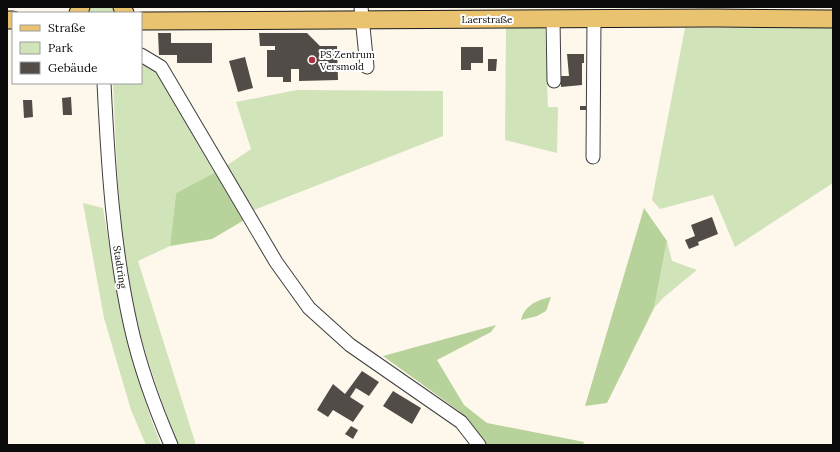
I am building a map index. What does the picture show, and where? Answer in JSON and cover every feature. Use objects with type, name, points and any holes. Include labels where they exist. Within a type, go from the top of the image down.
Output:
[{"type":"main road","name":"Laerstraße","points":[[142,21],[361,13],[553,19],[833,19]]},
{"type":"street","points":[[361,13],[367,67]]},
{"type":"street","points":[[553,19],[554,81]]},
{"type":"street","points":[[593,157],[594,19]]},
{"type":"street","points":[[142,56],[161,67],[276,262],[309,308],[350,345],[461,422],[479,445]]},
{"type":"street","name":"Stadtring","points":[[104,84],[114,230],[121,276],[131,329],[171,445]]},
{"type":"green space","points":[[85,7],[117,7],[120,12],[82,12]]},
{"type":"green space","points":[[545,27],[548,107],[558,107],[557,153],[505,140],[506,28]]},
{"type":"green space","points":[[833,27],[833,183],[735,247],[713,195],[660,209],[652,200],[685,28]]},
{"type":"green space","points":[[142,64],[159,73],[216,172],[176,193],[170,246],[138,261],[196,445],[179,445],[177,443],[155,381],[136,317],[127,274],[124,250],[116,155],[113,84],[142,84]]},
{"type":"green space","points":[[297,90],[443,91],[443,136],[254,210],[226,166],[251,149],[236,102]]},
{"type":"green space","points":[[216,172],[246,219],[212,239],[170,246],[176,193]]},
{"type":"green space","points":[[83,203],[103,208],[113,269],[132,358],[150,416],[161,445],[146,445],[131,410],[104,318]]},
{"type":"green space","points":[[644,208],[667,241],[654,308],[607,403],[585,406]]},
{"type":"green space","points":[[667,241],[672,261],[697,270],[664,297],[654,308]]},
{"type":"green space","points":[[551,297],[546,311],[537,316],[521,320],[525,310],[532,304]]},
{"type":"green space","points":[[496,325],[491,332],[437,360],[464,405],[487,423],[584,442],[583,445],[486,445],[459,411],[383,356]]},
{"type":"building","points":[[158,33],[171,33],[171,43],[212,43],[212,63],[177,63],[177,55],[159,55]]},
{"type":"building","points":[[259,33],[307,33],[320,46],[337,46],[338,80],[299,81],[299,69],[291,69],[291,82],[283,82],[283,77],[267,77],[267,50],[275,50],[275,46],[260,46]]},
{"type":"building","points":[[461,47],[483,47],[483,63],[471,63],[471,70],[461,70]]},
{"type":"building","points":[[567,54],[584,54],[584,63],[582,63],[582,85],[561,87],[561,76],[569,76]]},
{"type":"building","points":[[245,57],[253,88],[238,92],[229,61]]},
{"type":"building","points":[[488,59],[497,59],[496,71],[488,71]]},
{"type":"building","points":[[71,97],[72,115],[63,115],[62,98]]},
{"type":"building","points":[[23,100],[32,100],[33,117],[24,118]]},
{"type":"building","points":[[580,106],[588,106],[588,110],[580,110]]},
{"type":"building","points":[[712,217],[718,234],[698,242],[699,245],[689,249],[685,240],[695,236],[691,225]]},
{"type":"building","points":[[362,371],[379,382],[369,396],[356,388],[350,397],[364,406],[353,422],[333,410],[328,417],[317,410],[333,384],[345,394]]},
{"type":"building","points":[[393,391],[421,408],[412,424],[383,406]]},
{"type":"building","points":[[351,426],[358,430],[353,439],[345,434]]},
{"type":"place","name":"PS Zentrum Versmold","points":[[312,60]]}]
